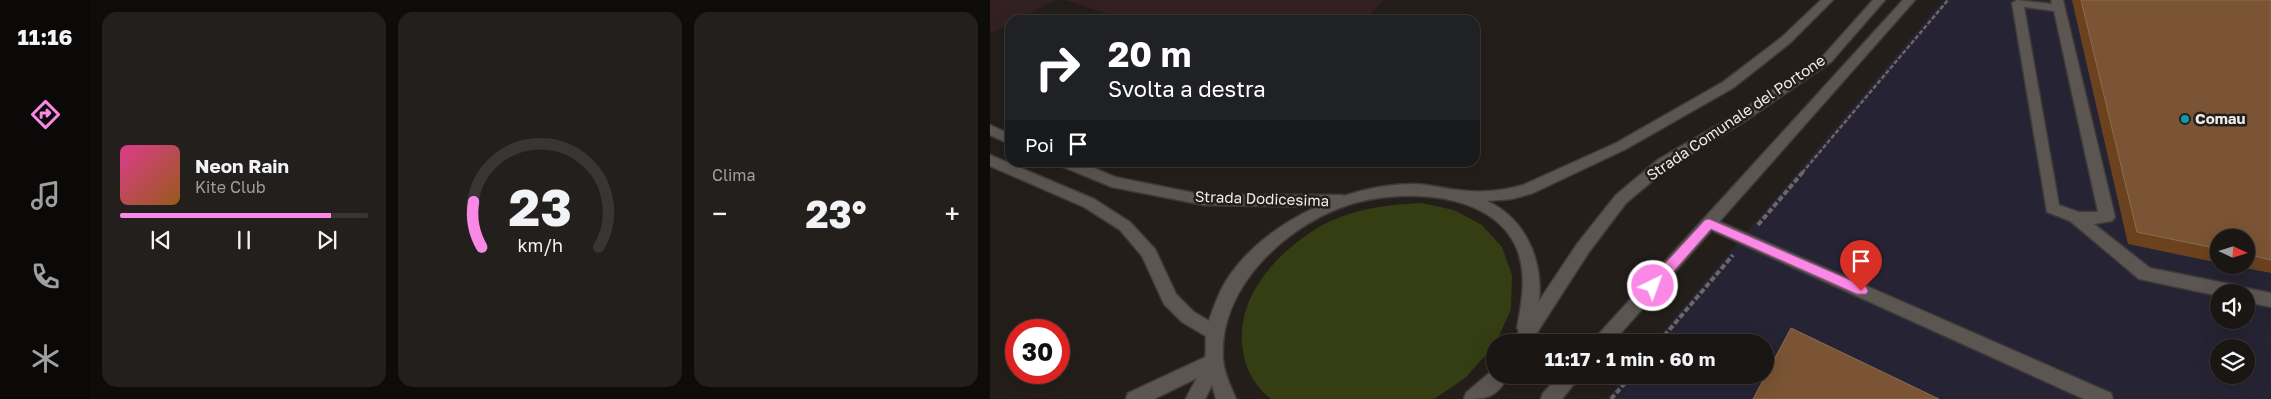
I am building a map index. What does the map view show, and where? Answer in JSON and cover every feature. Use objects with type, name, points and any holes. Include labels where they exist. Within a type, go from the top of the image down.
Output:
[{"type":"street","name":"Strada Comunale del Portone","points":[[1227,399],[1224,395],[1214,361],[1215,333],[1228,294],[1250,264],[1271,243],[1304,219],[1342,202],[1364,195],[1414,189],[1461,196],[1512,194],[1528,189],[1620,146],[1728,85],[1786,40],[1827,0]]},
{"type":"street","name":"Strada Comunale del Portone","points":[[1526,334],[1583,248],[1622,199],[1664,163],[1740,118],[1826,59],[1842,44],[1879,0]]},
{"type":"street","name":"Strada Comunale del Portone","points":[[1609,334],[1909,0]]},
{"type":"street","points":[[2018,3],[2058,4],[2107,217],[2086,220],[2052,208],[2018,3]]},
{"type":"street","points":[[990,130],[1005,137]]},
{"type":"street","points":[[990,160],[1005,166]]},
{"type":"street","points":[[1006,167],[1090,203],[1125,226],[1149,252],[1158,276],[1170,298],[1188,317],[1215,333]]},
{"type":"street","name":"Strada Dodicesima","points":[[1078,167],[1112,182],[1204,200],[1342,202]]},
{"type":"street","name":"Strada Comunale del Portone","points":[[1461,196],[1493,211],[1517,235],[1531,265],[1532,298],[1524,334]]},
{"type":"street","points":[[2074,216],[2146,274],[2210,287]]},
{"type":"street","points":[[1709,223],[2104,399]]},
{"type":"street","points":[[2255,297],[2271,300]]},
{"type":"street","name":"Strada Comunale del Portone","points":[[1195,399],[1214,361]]},
{"type":"street","points":[[1135,399],[1214,361]]},
{"type":"street","points":[[1474,399],[1492,384]]},
{"type":"street","points":[[1550,399],[1564,384]]},
{"type":"path","points":[[1666,334],[1948,0]]},
{"type":"path","points":[[1611,399],[1624,384]]},
{"type":"shaded area","points":[[990,0],[1055,0],[1026,15],[1005,15],[1005,26],[990,34]]},
{"type":"shaded area","points":[[1065,0],[1384,0],[1369,15],[1112,15]]},
{"type":"shaded area","points":[[1943,0],[2271,0],[2271,399],[1606,399],[1618,384],[1774,384],[1774,334],[1661,334]]},
{"type":"green space","points":[[1421,203],[1454,210],[1482,225],[1502,247],[1512,275],[1511,309],[1500,334],[1486,334],[1486,355],[1465,378],[1434,399],[1271,399],[1259,388],[1251,375],[1245,361],[1242,346],[1242,330],[1245,315],[1257,286],[1268,270],[1288,249],[1311,232],[1337,218],[1364,210],[1392,205]]},
{"type":"building","name":"Comau","points":[[2081,0],[2271,0],[2271,260],[2255,256],[2255,229],[2210,229],[2210,247],[2137,232]]},
{"type":"building","points":[[1791,328],[1939,399],[1753,399],[1761,384],[1774,384],[1774,360]]},
{"type":"place","name":"Comau","points":[[2185,119]]},
{"type":"route","points":[[1653,286],[1709,223],[1861,291]]}]
